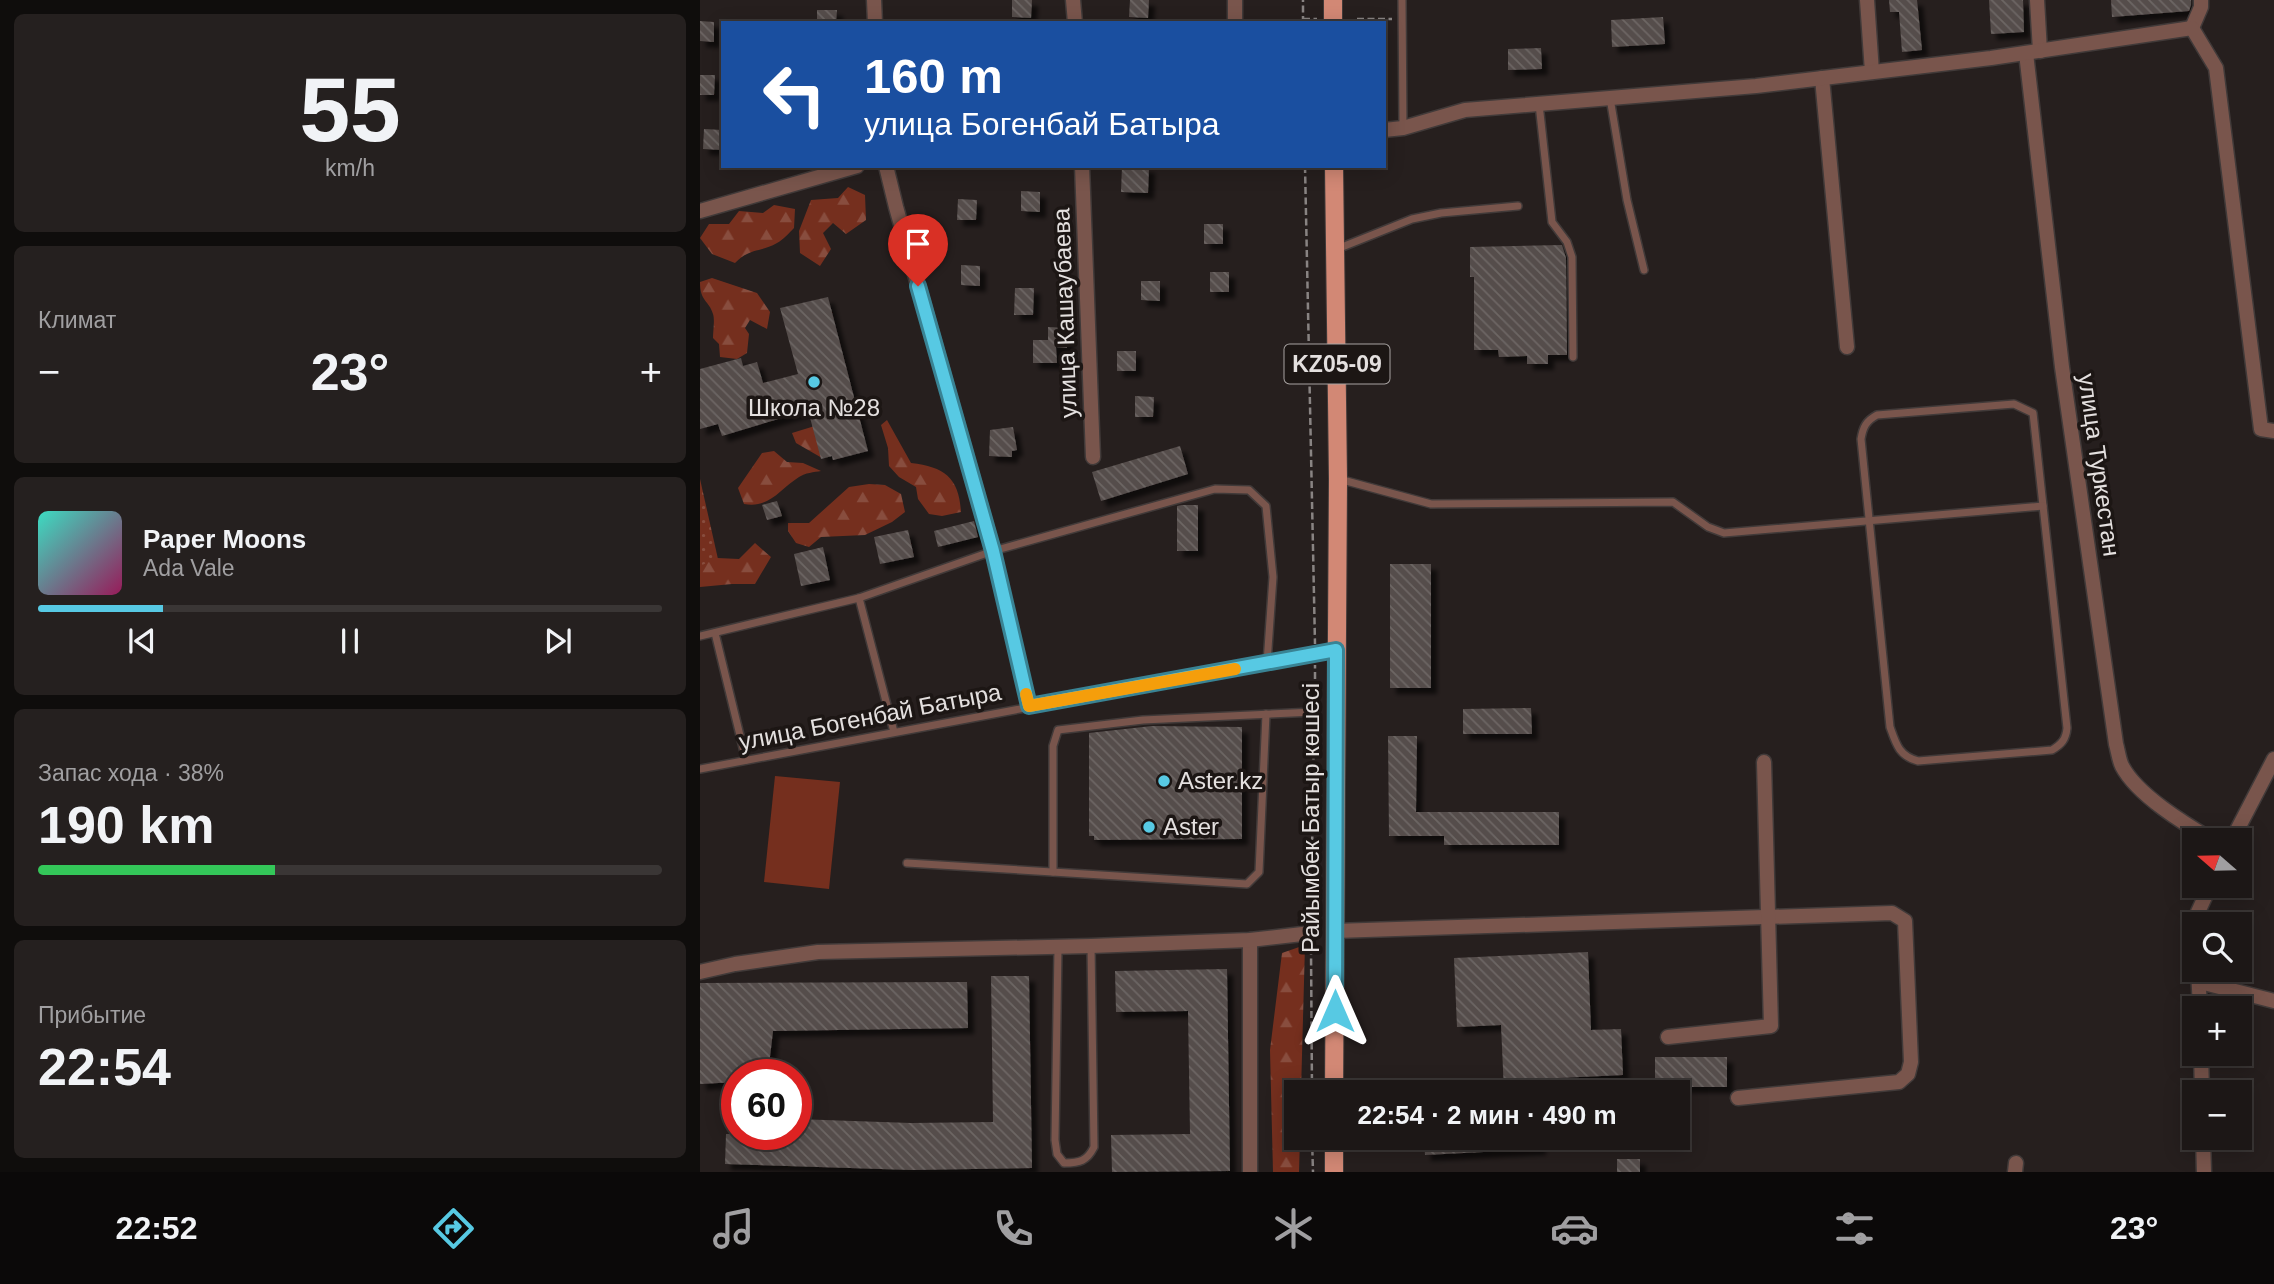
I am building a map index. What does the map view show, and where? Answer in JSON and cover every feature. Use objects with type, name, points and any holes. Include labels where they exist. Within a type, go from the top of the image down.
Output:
[{"type":"main road","points":[[1328,21],[1333,0]]},
{"type":"main road","name":"Райымбек Батыр көшесі","points":[[1334,1080],[1338,479],[1335,168]]},
{"type":"main road","points":[[1334,1150],[1334,1172]]},
{"type":"street","points":[[874,0],[875,21]]},
{"type":"street","points":[[1073,0],[1075,21]]},
{"type":"street","points":[[1235,0],[1235,21]]},
{"type":"street","points":[[1867,0],[1872,72]]},
{"type":"street","name":"улица Туркестан","points":[[2037,0],[2033,52],[2062,367],[2116,744],[2122,766],[2133,780],[2170,814],[2193,828]]},
{"type":"street","points":[[2192,28],[2201,7],[2201,0]]},
{"type":"street","points":[[1386,130],[1403,128],[1465,110],[1822,78],[2033,52],[2192,28]]},
{"type":"street","points":[[2192,28],[2216,68],[2261,429],[2274,431]]},
{"type":"street","points":[[1822,78],[1847,347]]},
{"type":"street","points":[[700,211],[850,168]]},
{"type":"street","points":[[886,168],[993,551]]},
{"type":"street","name":"улица Кашаубаева","points":[[1082,168],[1093,457]]},
{"type":"street","points":[[2238,828],[2274,759]]},
{"type":"street","points":[[1668,1037],[1771,1026],[1764,762]]},
{"type":"street","points":[[1335,930],[1767,916],[1892,913],[1901,916],[1905,921],[1911,1062],[1908,1074],[1899,1083],[1738,1098]]},
{"type":"street","points":[[700,972],[818,952],[1250,940],[1311,933]]},
{"type":"street","points":[[1250,940],[1250,1172]]},
{"type":"street","points":[[2217,982],[2274,1001]]},
{"type":"street","points":[[2203,1150],[2204,1172]]},
{"type":"lane","points":[[1402,0],[1403,128]]},
{"type":"lane","points":[[1610,98],[1627,200],[1644,271]]},
{"type":"lane","points":[[1539,104],[1552,222],[1567,242],[1572,257],[1573,357]]},
{"type":"lane","points":[[1336,249],[1412,219],[1441,213],[1518,206]]},
{"type":"lane","points":[[2014,404],[2033,412],[2067,727],[2066,738],[2061,745],[2052,750],[1918,761],[1899,751],[1890,727],[1870,520],[1860,439],[1869,419],[1877,415],[2014,404]]},
{"type":"lane","points":[[1338,479],[1431,504],[1672,502],[1708,527],[1724,533],[2043,506]]},
{"type":"lane","points":[[700,636],[859,598],[993,551],[1216,489],[1249,490],[1266,506],[1273,577],[1267,663]]},
{"type":"lane","points":[[993,551],[1029,706]]},
{"type":"lane","points":[[859,598],[894,732]]},
{"type":"lane","points":[[715,633],[746,760]]},
{"type":"lane","name":"улица Богенбай Батыра","points":[[700,769],[1336,650]]},
{"type":"lane","points":[[1053,872],[1053,746],[1058,730],[1143,720],[1314,712]]},
{"type":"lane","points":[[907,863],[1247,884],[1259,872],[1266,714]]},
{"type":"lane","points":[[1058,947],[1055,1140],[1057,1154],[1064,1163],[1079,1163],[1089,1157],[1094,1147],[1091,946]]},
{"type":"path","points":[[1303,0],[1303,21],[1328,21]]},
{"type":"path","points":[[1357,19],[1402,19]]},
{"type":"path","points":[[1306,168],[1315,653],[1312,1080]]},
{"type":"path","points":[[1312,1150],[1313,1172]]},
{"type":"green space","points":[[848,187],[865,195],[866,220],[846,234],[833,223],[823,233],[831,249],[820,266],[800,253],[799,231],[811,200],[838,198]]},
{"type":"green space","points":[[774,205],[795,209],[794,228],[779,242],[751,252],[735,263],[712,254],[700,238],[709,224],[729,224],[739,211],[763,213]]},
{"type":"green space","points":[[712,278],[757,293],[770,312],[767,329],[750,320],[745,328],[749,334],[747,353],[737,359],[720,357],[719,344],[713,338],[714,316],[701,293],[700,282]]},
{"type":"green space","points":[[887,420],[911,463],[933,468],[948,476],[957,491],[961,512],[942,516],[929,514],[918,499],[916,487],[899,477],[889,466],[888,448],[881,425]]},
{"type":"green space","points":[[818,425],[822,458],[796,443],[792,433]]},
{"type":"green space","points":[[774,451],[787,462],[803,463],[821,471],[801,476],[774,497],[760,504],[744,504],[738,488],[762,453]]},
{"type":"green space","points":[[700,479],[720,568],[700,573]]},
{"type":"green space","points":[[885,485],[901,494],[905,512],[892,522],[865,535],[821,537],[809,547],[796,543],[788,531],[788,523],[809,523],[849,487]]},
{"type":"green space","points":[[755,543],[771,557],[755,584],[700,587],[700,566],[717,558],[739,559]]},
{"type":"green space","points":[[775,776],[840,782],[829,889],[764,882]]},
{"type":"green space","points":[[1305,945],[1301,1080],[1284,1080],[1284,1150],[1300,1150],[1299,1172],[1273,1172],[1270,1050],[1282,953]]},
{"type":"building","points":[[1012,0],[1032,0],[1031,18],[1012,17]]},
{"type":"building","points":[[1130,0],[1149,0],[1148,18],[1129,17]]},
{"type":"building","points":[[1889,0],[1917,0],[1922,50],[1902,52],[1899,12],[1890,12]]},
{"type":"building","points":[[1989,0],[2023,0],[2024,32],[1991,34]]},
{"type":"building","points":[[2111,0],[2191,0],[2191,5],[2189,11],[2112,17]]},
{"type":"building","points":[[817,10],[837,10],[836,21],[817,21]]},
{"type":"building","points":[[1663,17],[1665,44],[1612,47],[1611,20]]},
{"type":"building","points":[[700,21],[714,22],[714,42],[700,41]]},
{"type":"building","points":[[1541,48],[1542,69],[1508,70],[1508,49]]},
{"type":"building","points":[[700,75],[715,75],[714,95],[700,95]]},
{"type":"building","points":[[704,129],[721,130],[721,150],[703,149]]},
{"type":"building","points":[[1122,168],[1149,168],[1148,193],[1121,192]]},
{"type":"building","points":[[1021,191],[1040,192],[1040,212],[1021,211]]},
{"type":"building","points":[[958,199],[977,200],[976,220],[957,220]]},
{"type":"building","points":[[1204,224],[1223,224],[1223,244],[1204,244]]},
{"type":"building","points":[[1562,245],[1566,258],[1567,355],[1548,355],[1548,364],[1527,364],[1527,356],[1499,357],[1498,350],[1474,350],[1474,277],[1470,277],[1470,247]]},
{"type":"building","points":[[961,265],[980,266],[980,286],[961,285]]},
{"type":"building","points":[[1210,272],[1229,272],[1229,292],[1210,292]]},
{"type":"building","points":[[1141,281],[1160,281],[1160,301],[1141,300]]},
{"type":"building","points":[[1015,288],[1034,288],[1033,315],[1014,315]]},
{"type":"building","name":"Школа №28","points":[[828,297],[868,451],[833,460],[832,456],[821,459],[808,410],[722,436],[718,424],[700,429],[700,369],[741,358],[743,366],[757,362],[763,383],[798,374],[780,308]]},
{"type":"building","points":[[1048,327],[1068,328],[1067,348],[1056,347],[1057,363],[1033,363],[1033,340],[1048,340]]},
{"type":"building","points":[[1117,351],[1136,351],[1136,371],[1117,371]]},
{"type":"building","points":[[1135,396],[1154,397],[1153,417],[1135,417]]},
{"type":"building","points":[[1013,427],[1017,450],[1012,451],[1012,457],[989,456],[990,430]]},
{"type":"building","points":[[1180,446],[1188,474],[1101,501],[1092,472]]},
{"type":"building","points":[[777,501],[782,516],[767,520],[762,505]]},
{"type":"building","points":[[1198,505],[1198,551],[1177,551],[1177,506]]},
{"type":"building","points":[[974,521],[978,537],[938,547],[934,531]]},
{"type":"building","points":[[908,530],[914,557],[880,564],[874,537]]},
{"type":"building","points":[[823,547],[830,580],[801,586],[794,554]]},
{"type":"building","points":[[1390,564],[1431,564],[1431,688],[1390,688]]},
{"type":"building","points":[[1531,708],[1532,734],[1463,734],[1463,709]]},
{"type":"building","points":[[1152,726],[1242,727],[1242,839],[1094,840],[1094,836],[1089,836],[1089,733]]},
{"type":"building","points":[[1388,736],[1417,736],[1416,812],[1559,812],[1559,845],[1444,845],[1444,836],[1389,836]]},
{"type":"building","points":[[1588,952],[1591,1030],[1621,1029],[1623,1075],[1503,1080],[1501,1025],[1457,1027],[1454,958]]},
{"type":"building","points":[[1227,969],[1230,1171],[1112,1172],[1111,1135],[1190,1134],[1188,1011],[1116,1012],[1115,971]]},
{"type":"building","points":[[991,976],[1029,976],[1032,1168],[912,1170],[725,1164],[725,1150],[812,1150],[812,1120],[911,1123],[993,1122]]},
{"type":"building","points":[[967,982],[968,1028],[773,1031],[770,1059],[721,1059],[721,1083],[700,1084],[700,983]]},
{"type":"building","points":[[1655,1057],[1727,1057],[1727,1087],[1690,1087],[1690,1080],[1655,1080]]},
{"type":"building","points":[[1425,1150],[1521,1150],[1425,1155]]},
{"type":"building","points":[[1617,1159],[1640,1159],[1640,1172],[1617,1172]]},
{"type":"slow traffic","points":[[1026,694],[1029,706],[1235,669]]},
{"type":"place","name":"Школа №28","points":[[814,382]]},
{"type":"place","name":"Aster.kz","points":[[1164,781]]},
{"type":"place","name":"Aster","points":[[1149,827]]},
{"type":"route","points":[[918,286],[993,551],[1029,706],[1336,650],[1335,1011]]}]
